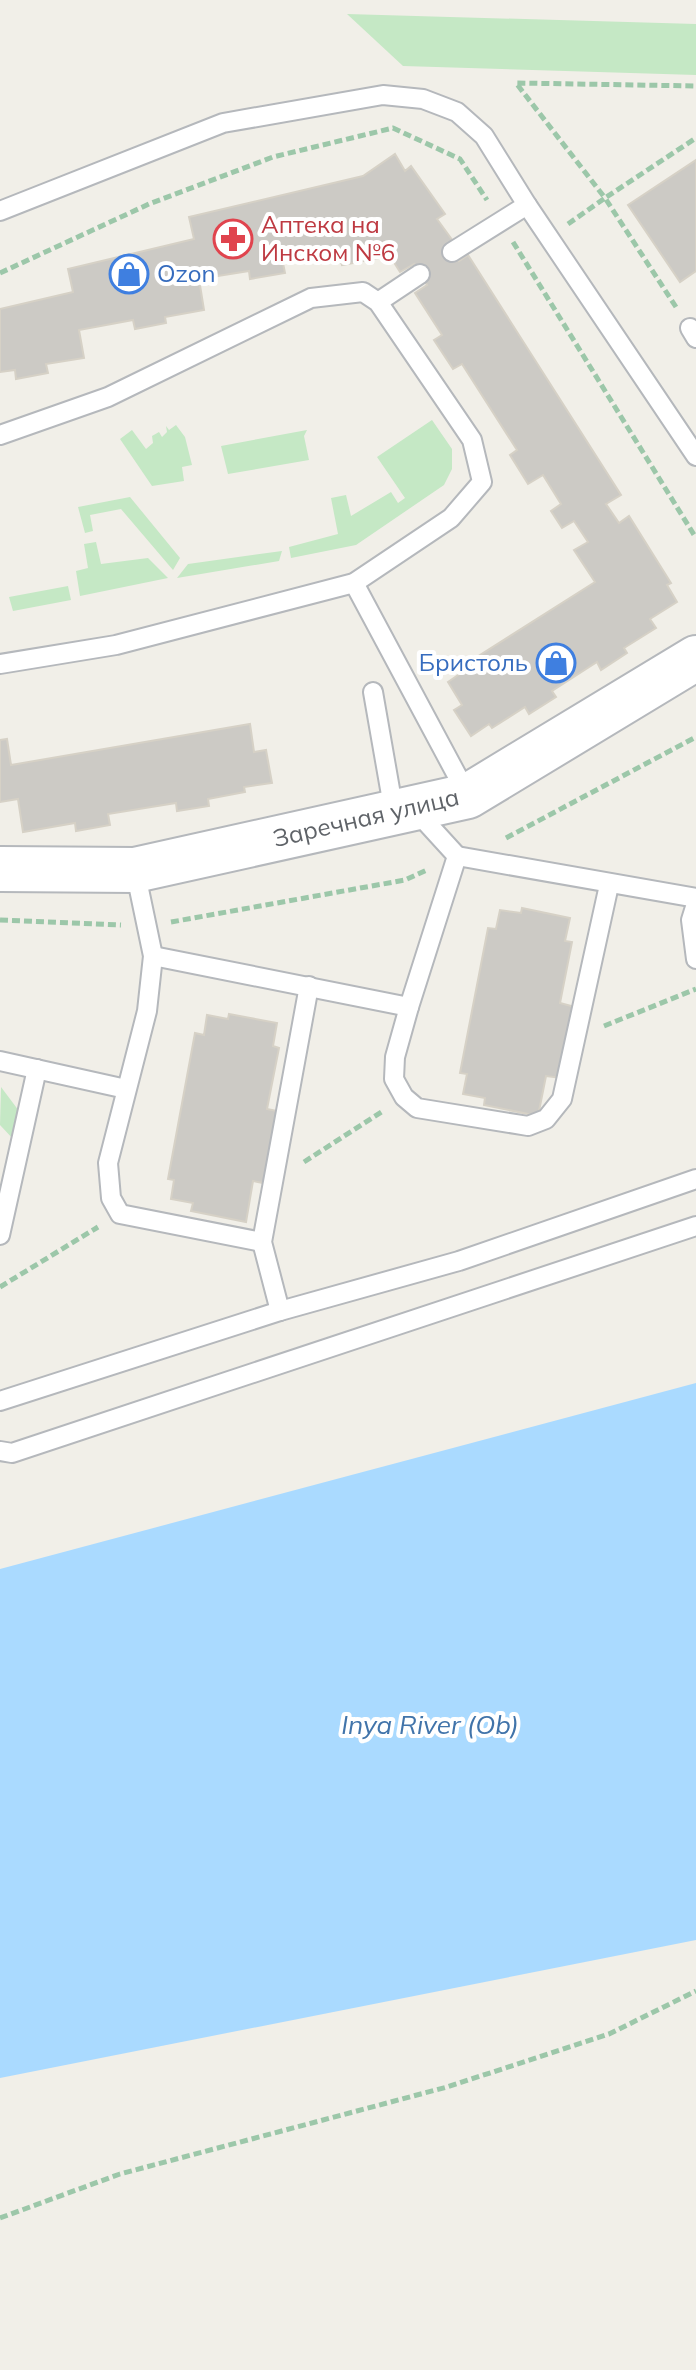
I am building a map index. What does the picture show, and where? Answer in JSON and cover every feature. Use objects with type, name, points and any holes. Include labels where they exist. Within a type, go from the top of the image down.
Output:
[{"type":"street","name":"Заречная улица","points":[[0,869],[135,870],[468,796],[696,658]]},
{"type":"lane","points":[[0,211],[223,123],[383,95],[423,99],[457,112],[484,136],[548,237],[696,456]]},
{"type":"lane","points":[[452,252],[527,205]]},
{"type":"lane","points":[[378,302],[420,274]]},
{"type":"lane","points":[[0,435],[108,397],[311,298],[363,292],[378,302],[472,440],[482,482],[451,518],[354,583],[116,645],[0,664]]},
{"type":"lane","points":[[354,583],[468,796]]},
{"type":"lane","points":[[373,692],[403,810],[457,856],[696,898]]},
{"type":"lane","points":[[457,856],[409,1007],[394,1069],[394,1079],[404,1097],[417,1108],[528,1126],[546,1119],[562,1099],[609,885]]},
{"type":"lane","points":[[135,870],[153,956],[147,1011],[108,1163],[111,1198],[120,1214],[262,1242]]},
{"type":"lane","points":[[696,904],[691,920],[696,959]]},
{"type":"lane","points":[[153,956],[409,1007]]},
{"type":"lane","points":[[280,1311],[262,1242],[309,986]]},
{"type":"lane","points":[[0,1061],[126,1089]]},
{"type":"lane","points":[[0,1235],[37,1069]]},
{"type":"lane","points":[[0,1401],[280,1311],[459,1261],[696,1179]]},
{"type":"lane","points":[[0,1451],[12,1453],[696,1226]]},
{"type":"path","points":[[693,333],[605,198],[516,83],[696,86]]},
{"type":"path","points":[[548,237],[696,138]]},
{"type":"path","points":[[0,920],[147,926],[405,880],[457,856],[485,848],[696,737]]},
{"type":"path","points":[[575,1038],[696,989]]},
{"type":"path","points":[[273,1182],[404,1097]]},
{"type":"path","points":[[0,1287],[120,1214]]},
{"type":"path","points":[[0,2218],[120,2174],[462,2082],[609,2034],[696,1991]]},
{"type":"green space","points":[[347,14],[696,24],[696,75],[403,66]]},
{"type":"green space","points":[[432,420],[452,449],[452,469],[444,485],[356,545],[291,558],[289,547],[338,534],[331,498],[346,495],[351,516],[391,492],[398,503],[405,498],[377,457]]},
{"type":"green space","points":[[176,425],[185,437],[192,465],[182,467],[184,481],[152,486],[120,439],[132,430],[146,449],[153,443],[152,436],[159,432],[162,437],[167,432],[166,426],[169,430]]},
{"type":"green space","points":[[307,430],[304,436],[309,460],[228,474],[221,446]]},
{"type":"green space","points":[[130,497],[180,558],[173,570],[121,509],[90,515],[93,531],[85,533],[78,507]]},
{"type":"green space","points":[[96,542],[101,564],[148,558],[168,578],[80,596],[76,571],[88,568],[84,544]]},
{"type":"green space","points":[[282,551],[279,561],[177,578],[188,564]]},
{"type":"green space","points":[[68,586],[71,600],[13,611],[9,597]]},
{"type":"green space","points":[[1,1087],[22,1115],[15,1141],[0,1125]]},
{"type":"water","name":"Inya River (Ob)","points":[[696,1383],[696,1940],[0,2078],[0,1569]]},
{"type":"building","points":[[395,154],[405,171],[411,166],[445,214],[437,219],[453,241],[448,245],[459,261],[468,255],[621,495],[606,504],[619,523],[629,516],[671,583],[667,585],[677,602],[650,619],[656,628],[624,648],[627,653],[601,670],[597,662],[552,691],[556,697],[529,714],[525,707],[492,728],[489,724],[471,736],[454,710],[462,705],[448,682],[461,673],[458,669],[595,582],[574,550],[588,542],[574,521],[562,528],[551,511],[561,504],[543,475],[528,484],[510,455],[517,450],[462,364],[453,369],[434,340],[442,335],[415,293],[427,285],[414,264],[400,272],[390,256],[342,265],[338,253],[283,263],[285,273],[250,279],[249,271],[199,279],[204,310],[165,317],[166,323],[135,329],[133,320],[79,330],[84,358],[46,364],[48,373],[16,379],[15,370],[0,372],[0,309],[73,292],[68,269],[194,239],[189,217],[363,176]]},
{"type":"building","points":[[696,160],[696,271],[680,282],[628,205]]},
{"type":"building","points":[[250,724],[254,752],[266,750],[272,783],[244,787],[245,792],[208,799],[209,806],[177,811],[176,803],[108,814],[110,825],[76,831],[75,823],[23,832],[18,799],[0,802],[0,740],[7,739],[11,765]]},
{"type":"building","points":[[522,908],[570,918],[565,941],[572,942],[560,1003],[575,1007],[561,1078],[546,1076],[538,1116],[484,1105],[485,1098],[463,1094],[467,1074],[460,1073],[488,928],[496,929],[500,910],[521,913]]},
{"type":"building","points":[[229,1014],[277,1023],[273,1046],[279,1048],[267,1109],[282,1112],[268,1184],[253,1181],[246,1222],[191,1211],[193,1203],[171,1199],[174,1180],[168,1179],[195,1033],[204,1035],[207,1015],[228,1019]]},
{"type":"place","name":"Аптека на Инском №6","points":[[233,239]]},
{"type":"place","name":"Ozon","points":[[129,274]]},
{"type":"place","name":"Бристоль","points":[[556,663]]}]
